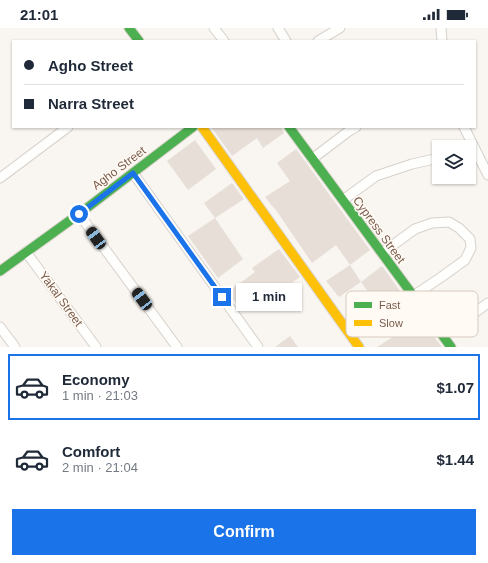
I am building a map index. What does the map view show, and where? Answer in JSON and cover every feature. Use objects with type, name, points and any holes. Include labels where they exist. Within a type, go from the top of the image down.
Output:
[{"type":"street","points":[[129,28],[137,40]]},
{"type":"street","points":[[214,28],[223,40]]},
{"type":"street","points":[[278,28],[285,40]]},
{"type":"street","points":[[320,40],[340,28]]},
{"type":"street","points":[[441,28],[442,40]]},
{"type":"street","points":[[0,178],[67,128]]},
{"type":"street","name":"Agho Street","points":[[0,271],[79,214],[192,128]]},
{"type":"street","points":[[203,128],[346,329]]},
{"type":"street","name":"Cypress Street","points":[[290,128],[409,291]]},
{"type":"street","points":[[312,159],[354,128]]},
{"type":"street","points":[[464,128],[468,140]]},
{"type":"street","points":[[476,159],[488,175]]},
{"type":"street","points":[[343,200],[376,176],[412,164],[432,160]]},
{"type":"street","points":[[133,173],[258,347]]},
{"type":"street","points":[[79,214],[177,347]]},
{"type":"street","points":[[382,253],[415,229],[432,223],[449,222],[460,228],[470,239],[471,248],[465,260],[420,291]]},
{"type":"street","name":"Yakal Street","points":[[26,252],[96,347]]},
{"type":"street","points":[[478,310],[488,303]]},
{"type":"street","points":[[0,327],[14,347]]},
{"type":"street","points":[[352,337],[359,347]]},
{"type":"street","name":"Cypress Street","points":[[444,337],[450,347]]},
{"type":"building","points":[[212,128],[282,128],[284,133],[263,148],[257,138],[232,156]]},
{"type":"building","points":[[195,140],[216,169],[188,190],[167,161]]},
{"type":"building","points":[[296,149],[370,250],[350,265],[336,245],[312,263],[278,213],[265,197],[290,181],[277,163]]},
{"type":"building","points":[[232,183],[244,199],[215,218],[204,203]]},
{"type":"building","points":[[215,218],[243,259],[218,278],[188,236]]},
{"type":"building","points":[[279,249],[300,277],[272,297],[265,286],[238,306],[228,292],[255,272],[252,268]]},
{"type":"building","points":[[350,265],[361,282],[339,297],[326,281]]},
{"type":"building","points":[[382,266],[400,291],[367,291],[361,282]]},
{"type":"building","points":[[290,336],[298,347],[275,347]]},
{"type":"building","points":[[393,337],[434,337],[442,347],[377,347]]},
{"type":"traffic: fast","points":[[129,28],[138,40]]},
{"type":"traffic: fast","points":[[0,271],[79,214],[192,128]]},
{"type":"traffic: fast","points":[[290,128],[410,291]]},
{"type":"traffic: fast","points":[[444,337],[451,347]]},
{"type":"traffic: slow","points":[[203,128],[346,329]]},
{"type":"traffic: slow","points":[[352,337],[359,347]]},
{"type":"route","points":[[79,214],[133,173],[222,297]]}]
